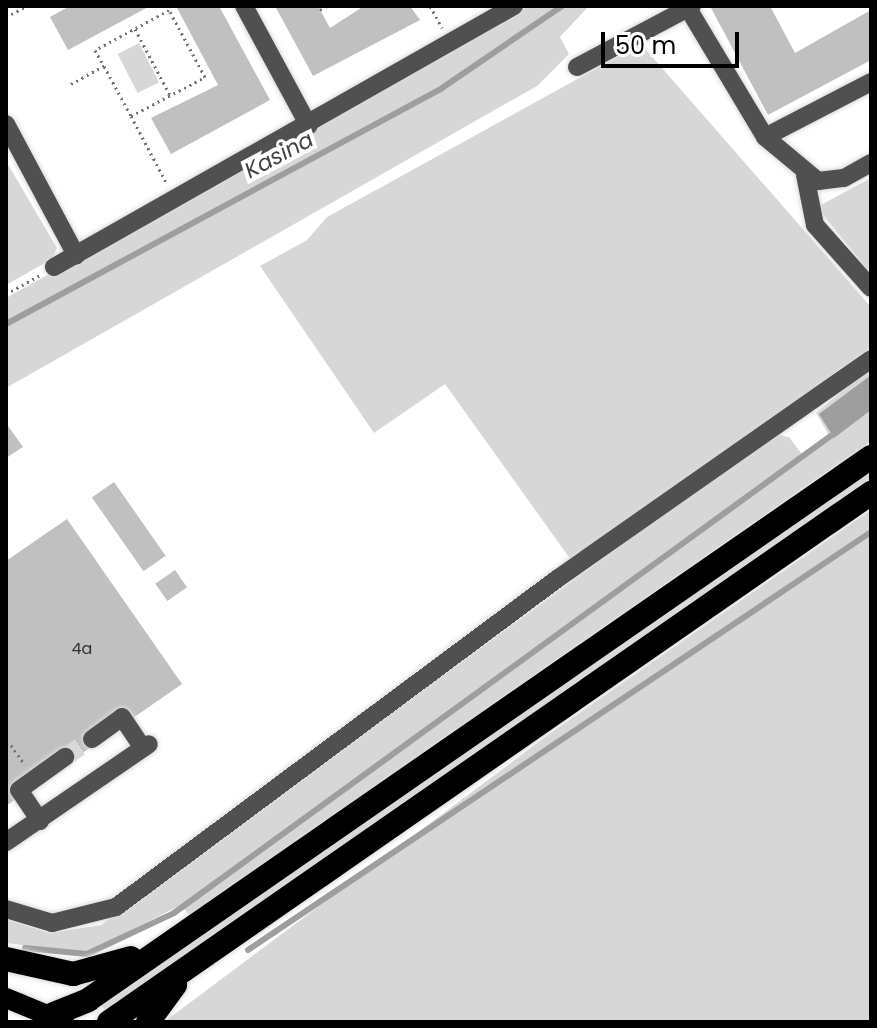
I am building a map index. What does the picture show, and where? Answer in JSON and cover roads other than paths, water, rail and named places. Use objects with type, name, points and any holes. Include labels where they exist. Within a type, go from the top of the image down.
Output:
[{"type":"highway","points":[[59,1018],[871,457]]},
{"type":"highway","points":[[109,1022],[871,493]]},
{"type":"highway","points":[[6,959],[73,974],[171,942]]},
{"type":"highway","points":[[148,1022],[188,967]]},
{"type":"main road","points":[[10,1003],[59,1018]]},
{"type":"lane","points":[[244,6],[309,126]]},
{"type":"lane","points":[[54,267],[309,126],[514,6]]},
{"type":"lane","points":[[577,67],[691,8],[765,137],[805,175],[831,182],[871,163]]},
{"type":"lane","points":[[765,137],[871,82]]},
{"type":"lane","points":[[6,124],[76,255]]},
{"type":"lane","points":[[805,175],[815,225],[871,288]]},
{"type":"lane","points":[[6,909],[52,923],[116,907],[557,579],[871,359]]},
{"type":"lane","points":[[6,842],[146,746],[122,717],[92,739]]},
{"type":"lane","points":[[40,821],[19,790],[65,757]]},
{"type":"waterway","name":"Kasina","points":[[6,324],[442,88],[562,6]]},
{"type":"waterway","points":[[25,948],[87,954],[174,913],[832,435]]},
{"type":"waterway","points":[[248,950],[871,532]]},
{"type":"tunnel","points":[[65,757],[92,739]]}]
